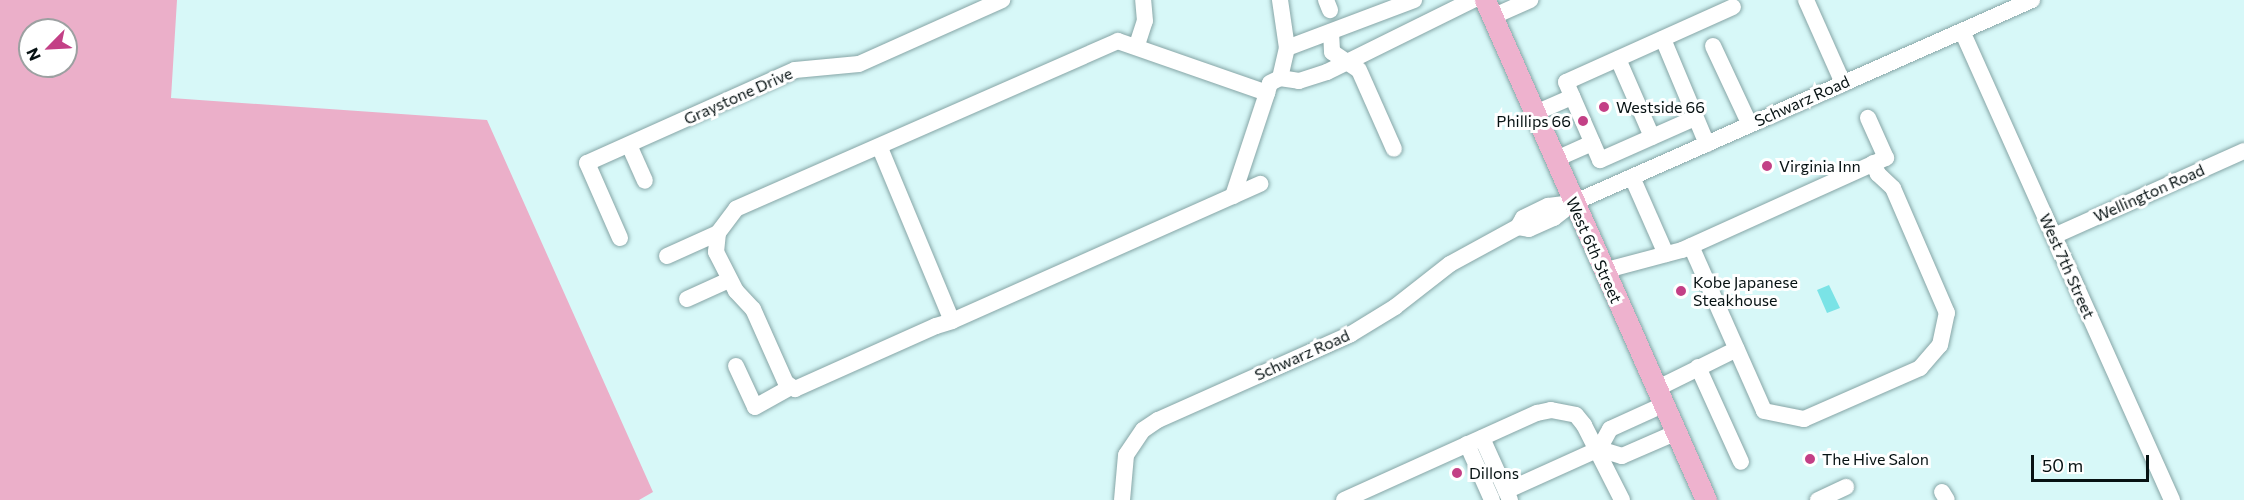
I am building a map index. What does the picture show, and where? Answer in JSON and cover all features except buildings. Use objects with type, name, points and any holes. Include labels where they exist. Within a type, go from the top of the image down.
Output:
[{"type":"main road","name":"West 6th Street","points":[[1488,8],[1706,500]]},
{"type":"street","name":"Graystone Drive","points":[[620,238],[587,163],[795,70],[859,64],[1002,0]]},
{"type":"street","points":[[1137,45],[1145,21],[1143,0]]},
{"type":"street","points":[[1280,0],[1287,48],[1280,78]]},
{"type":"street","points":[[1287,48],[1385,13],[1414,0]]},
{"type":"street","points":[[1233,196],[1270,83],[1280,78],[1299,81],[1346,63],[1396,36],[1473,0]]},
{"type":"street","points":[[1488,8],[1530,0]]},
{"type":"street","points":[[1806,0],[1843,83]]},
{"type":"street","name":"Schwarz Road","points":[[1122,500],[1126,455],[1143,430],[1351,334],[1388,311],[1450,264],[1518,227],[1529,229],[1539,225],[1573,203],[2032,0]]},
{"type":"street","points":[[1695,118],[1600,160],[1566,82],[1734,7]]},
{"type":"street","points":[[1385,13],[1396,36]]},
{"type":"street","name":"West 7th Street","points":[[1962,31],[2172,500]]},
{"type":"street","points":[[1330,32],[1332,52],[1359,70],[1394,149]]},
{"type":"street","points":[[1663,39],[1707,144]]},
{"type":"street","points":[[667,256],[718,234],[736,209],[880,148],[1104,45],[1118,41],[1137,45],[1267,93]]},
{"type":"street","points":[[1713,46],[1749,125]]},
{"type":"street","points":[[1618,59],[1652,136]]},
{"type":"street","points":[[1533,114],[1572,97]]},
{"type":"street","points":[[1603,271],[1691,246],[1886,158],[1868,118]]},
{"type":"street","points":[[1554,160],[1592,143]]},
{"type":"street","points":[[629,145],[645,181]]},
{"type":"street","points":[[880,148],[952,321]]},
{"type":"street","name":"Wellington Road","points":[[2054,236],[2244,151]]},
{"type":"street","points":[[1615,154],[1666,254]]},
{"type":"street","points":[[1691,246],[1764,411],[1804,419],[1920,368],[1940,345],[1947,313],[1893,188],[1878,174],[1873,164]]},
{"type":"street","points":[[736,366],[755,406],[789,388],[952,321],[1260,184]]},
{"type":"street","points":[[718,234],[717,252],[729,280],[753,309],[789,388]]},
{"type":"street","points":[[687,299],[729,280]]},
{"type":"street","points":[[1474,441],[1503,497],[1599,449],[1610,429],[1659,397],[1698,367],[1737,349]]},
{"type":"street","points":[[1698,367],[1740,462]]},
{"type":"street","points":[[1344,500],[1537,413],[1565,412],[1576,415],[1599,449],[1622,500]]},
{"type":"street","points":[[1599,449],[1622,456],[1675,433]]},
{"type":"street","points":[[1818,500],[1846,488]]},
{"type":"shaded area","points":[[0,0],[177,0],[171,98],[487,120],[653,492],[639,500],[0,500]]},
{"type":"water","points":[[1829,285],[1840,308],[1827,313],[1817,290]]},
{"type":"place","name":"Westside 66","points":[[1604,107]]},
{"type":"place","name":"Phillips 66","points":[[1583,121]]},
{"type":"place","name":"Virginia Inn","points":[[1767,166]]},
{"type":"place","name":"Kobe Japanese Steakhouse","points":[[1681,291]]},
{"type":"place","name":"The Hive Salon","points":[[1810,459]]},
{"type":"place","name":"Dillons","points":[[1457,473]]}]
